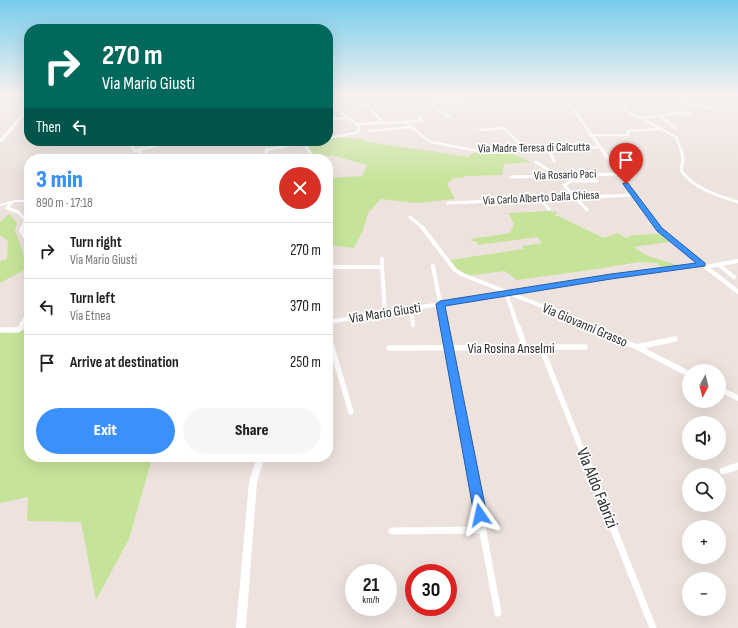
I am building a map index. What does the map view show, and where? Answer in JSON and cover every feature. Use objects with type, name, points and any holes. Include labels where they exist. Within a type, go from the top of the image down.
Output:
[{"type":"main road","points":[[0,142],[15,123]]},
{"type":"main road","points":[[582,123],[652,221],[663,234],[738,292]]},
{"type":"street","points":[[333,137],[358,132],[360,128],[357,124],[375,123]]},
{"type":"street","name":"Via Madre Teresa di Calcutta","points":[[406,123],[430,142],[488,152],[600,147]]},
{"type":"street","points":[[649,123],[672,134],[680,143],[683,156],[681,170],[685,177],[716,194],[738,202]]},
{"type":"street","points":[[669,123],[676,128]]},
{"type":"street","points":[[368,131],[412,127]]},
{"type":"street","points":[[480,130],[504,128],[526,150]]},
{"type":"street","points":[[590,135],[626,135],[629,134],[628,131],[659,129]]},
{"type":"street","points":[[132,146],[135,151],[154,146]]},
{"type":"street","points":[[267,154],[266,150],[288,146]]},
{"type":"street","points":[[549,149],[554,161]]},
{"type":"street","points":[[536,162],[556,175]]},
{"type":"street","name":"Via Rosario Paci","points":[[511,177],[618,174]]},
{"type":"street","points":[[567,175],[573,180],[572,181]]},
{"type":"street","points":[[587,210],[564,185],[572,181],[597,181]]},
{"type":"street","name":"Via Carlo Alberto Dalla Chiesa","points":[[448,203],[574,196],[633,195]]},
{"type":"street","points":[[539,198],[549,209]]},
{"type":"street","points":[[0,205],[24,202]]},
{"type":"street","points":[[11,203],[7,208],[18,212],[24,218]]},
{"type":"street","name":"Via Giovanni Grasso","points":[[410,217],[424,230],[455,270],[468,278],[567,316],[594,331],[637,347],[682,370]]},
{"type":"street","points":[[24,224],[21,231],[24,235]]},
{"type":"street","points":[[382,259],[385,313]]},
{"type":"street","name":"Via Mario Giusti","points":[[333,321],[650,270],[719,265],[738,261]]},
{"type":"street","points":[[719,265],[734,277]]},
{"type":"street","points":[[433,266],[498,613]]},
{"type":"street","points":[[333,267],[382,267]]},
{"type":"street","points":[[506,293],[525,347]]},
{"type":"street","points":[[411,309],[414,325]]},
{"type":"street","points":[[0,330],[18,330],[24,322]]},
{"type":"street","points":[[637,347],[675,339]]},
{"type":"street","name":"Via Aldo Fabrizi","points":[[541,347],[653,628]]},
{"type":"street","name":"Via Rosina Anselmi","points":[[389,348],[585,348]]},
{"type":"street","points":[[333,351],[351,412]]},
{"type":"street","points":[[726,392],[738,398]]},
{"type":"street","points":[[241,628],[253,482],[259,462]]},
{"type":"street","points":[[726,470],[738,466]]},
{"type":"street","points":[[392,531],[483,530]]},
{"type":"green space","points":[[333,138],[365,140],[368,142],[469,157],[472,153],[509,152],[531,162],[504,164],[502,175],[465,176],[463,178],[453,178],[447,184],[455,199],[416,203],[381,199],[368,213],[363,230],[354,248],[333,246],[333,178],[362,176],[367,165],[333,156],[333,154],[312,154],[308,146],[333,146]]},
{"type":"green space","points":[[550,211],[553,213],[553,211],[557,212],[555,216],[558,216],[604,238],[618,233],[626,238],[634,235],[660,234],[670,242],[633,247],[648,256],[677,265],[661,267],[657,263],[639,262],[517,280],[505,271],[466,276],[458,271],[450,260],[523,249],[522,246],[542,243],[537,237],[478,245],[476,241],[472,241],[471,239],[510,233],[514,224],[508,213]]},
{"type":"green space","points":[[9,214],[17,223],[15,230],[23,253],[24,270],[0,283],[0,261],[7,259],[8,241],[0,235],[0,222]]},
{"type":"green space","points":[[24,330],[24,462],[151,462],[129,539],[96,600],[81,522],[27,521],[28,497],[0,503],[0,331],[16,332]]},
{"type":"route","points":[[480,515],[440,304],[611,276],[702,264],[659,230],[626,184]]}]
